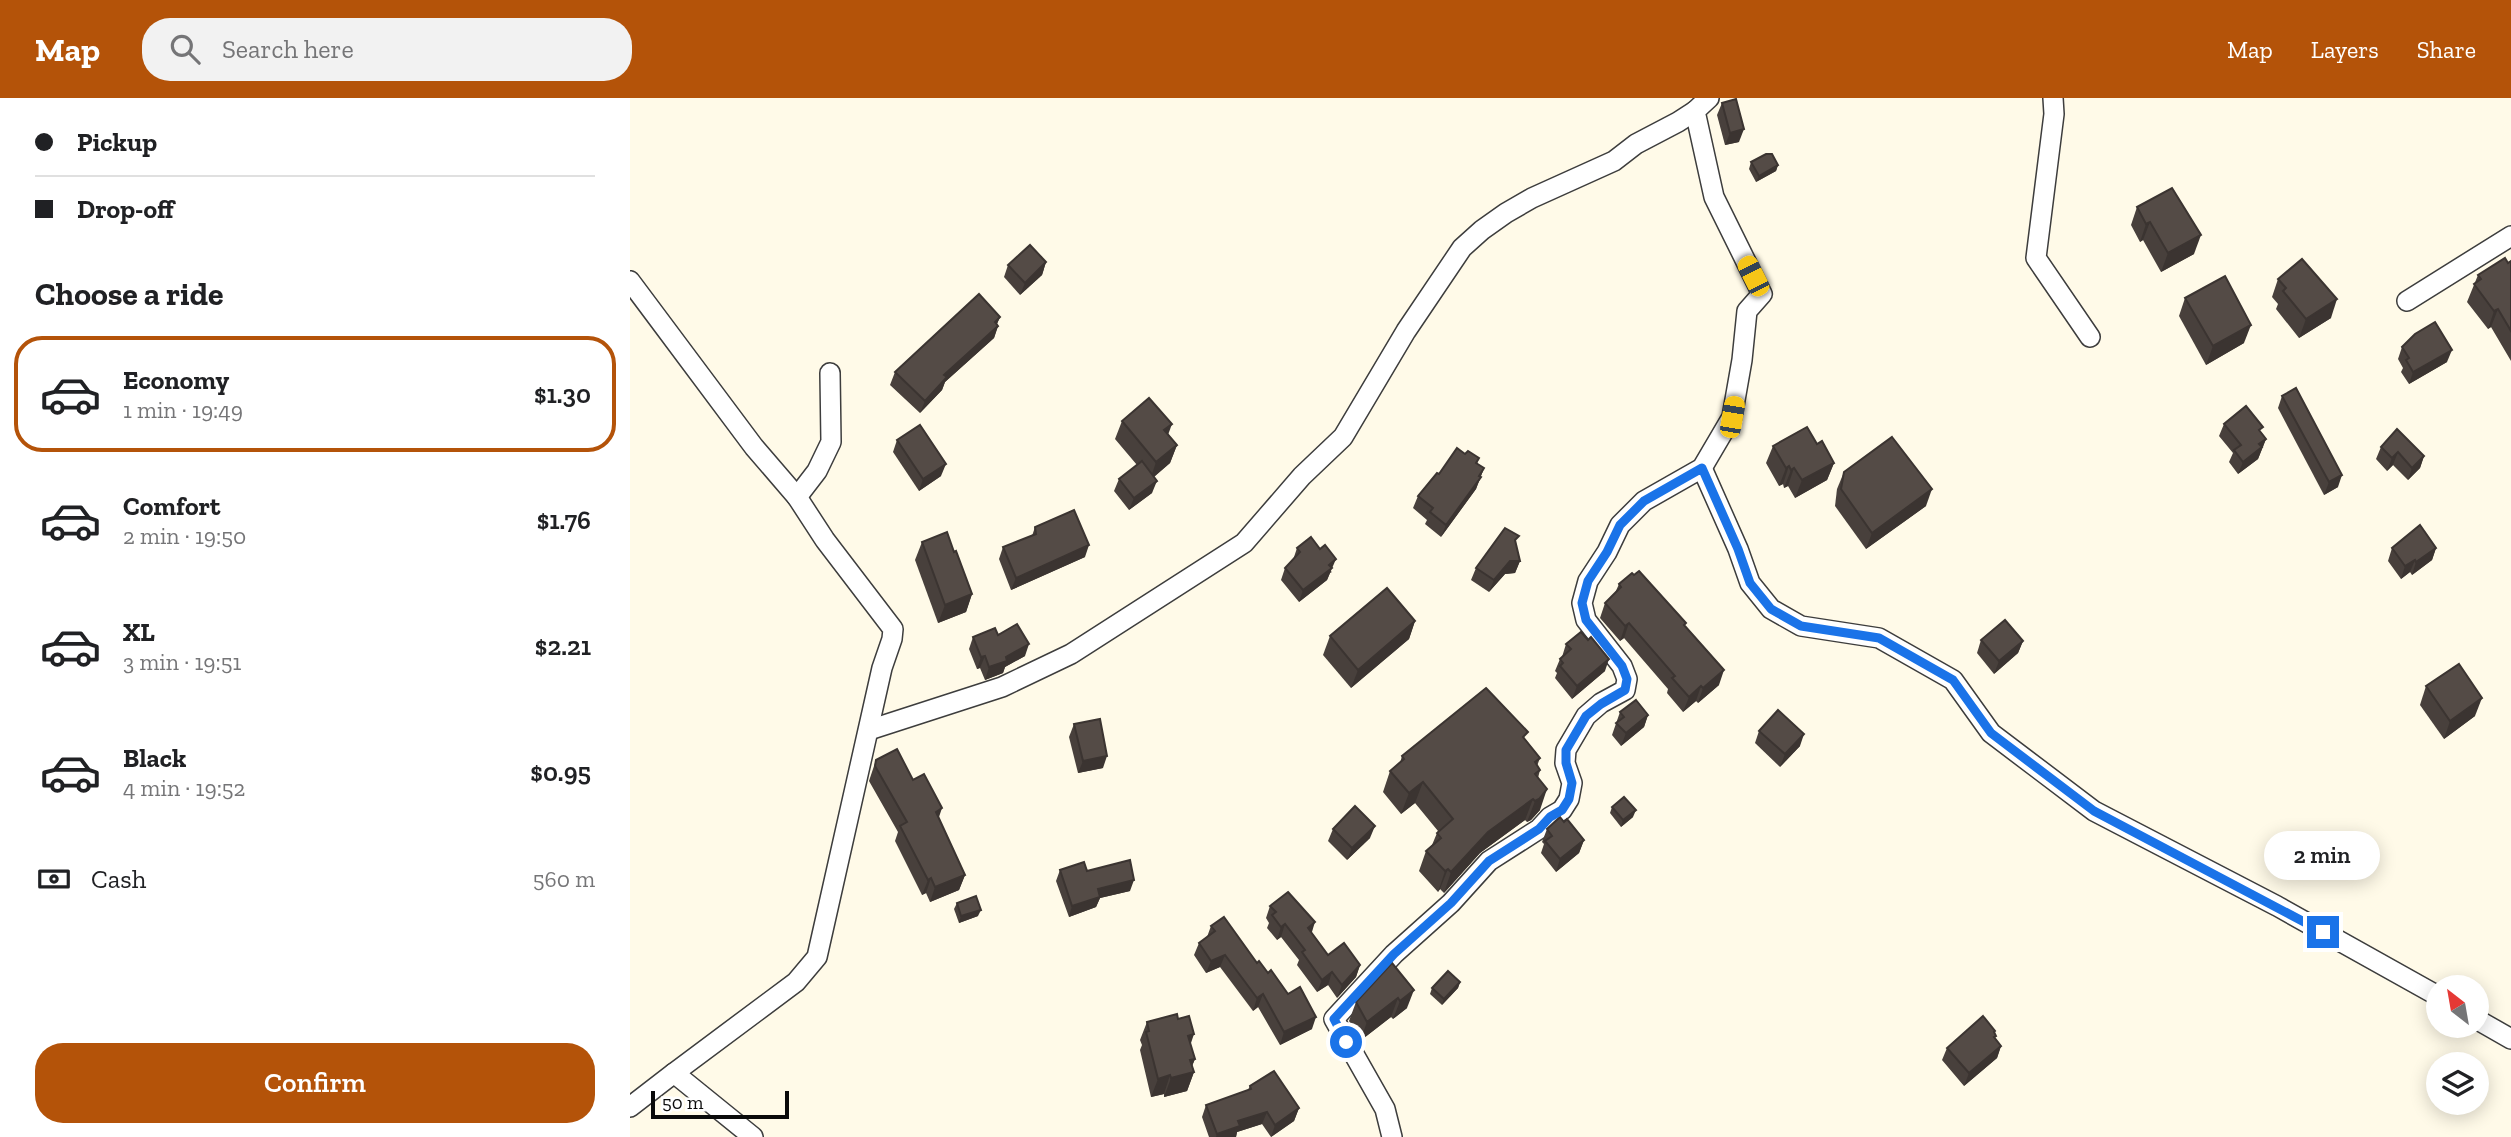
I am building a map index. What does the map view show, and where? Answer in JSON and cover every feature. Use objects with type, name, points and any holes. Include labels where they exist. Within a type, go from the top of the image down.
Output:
[{"type":"street","points":[[2053,98],[2054,114],[2036,258],[2090,337]]},
{"type":"street","points":[[869,730],[1002,687],[1071,654],[1244,543],[1302,476],[1343,437],[1406,331],[1462,248],[1482,229],[1514,208],[1614,161],[1636,144],[1702,104],[1714,197],[1762,293],[1747,311],[1732,417],[1702,468],[1644,501],[1620,525],[1607,552],[1588,581],[1582,603],[1586,620],[1622,666],[1627,679],[1625,690],[1586,716],[1566,750],[1566,763],[1572,783],[1569,799],[1562,810],[1550,817],[1539,829],[1489,861],[1451,903],[1394,954],[1334,1019],[1336,1027],[1385,1109],[1392,1137]]},
{"type":"street","points":[[2407,302],[2511,236]]},
{"type":"street","points":[[630,281],[754,447],[797,497],[825,540],[892,629],[892,639],[882,667],[817,957],[796,982],[630,1107]]},
{"type":"street","points":[[797,497],[817,471],[831,442],[830,373]]},
{"type":"street","points":[[1702,468],[1750,583],[1771,609],[1801,626],[1879,638],[1953,680],[1991,733],[2094,811],[2277,906],[2426,989]]},
{"type":"street","points":[[2489,1026],[2511,1039]]},
{"type":"street","points":[[674,1073],[753,1137]]},
{"type":"building","points":[[1736,99],[1744,129],[1730,133],[1722,103]]},
{"type":"building","points":[[1766,154],[1772,154],[1778,165],[1759,176],[1751,162]]},
{"type":"building","points":[[2172,188],[2201,235],[2168,253],[2150,222],[2146,224],[2137,207]]},
{"type":"building","points":[[1030,245],[1046,262],[1025,283],[1008,265]]},
{"type":"building","points":[[2505,258],[2508,263],[2511,261],[2511,331],[2498,309],[2494,311],[2474,284],[2481,279],[2478,275]]},
{"type":"building","points":[[2302,259],[2337,299],[2306,319],[2283,291],[2286,288],[2278,279]]},
{"type":"building","points":[[2225,276],[2251,325],[2213,346],[2185,298]]},
{"type":"building","points":[[979,294],[1000,317],[995,322],[998,326],[944,375],[947,377],[925,401],[895,372]]},
{"type":"building","points":[[2435,322],[2452,350],[2413,372],[2402,347],[2415,334]]},
{"type":"building","points":[[2296,388],[2342,475],[2329,482],[2282,396]]},
{"type":"building","points":[[1149,398],[1172,424],[1164,430],[1177,445],[1156,462],[1122,421]]},
{"type":"building","points":[[2246,406],[2263,427],[2259,430],[2266,439],[2259,444],[2262,447],[2243,462],[2234,450],[2241,445],[2224,424]]},
{"type":"building","points":[[920,425],[946,464],[923,479],[897,440]]},
{"type":"building","points":[[1807,427],[1817,444],[1822,441],[1834,463],[1802,480],[1794,468],[1786,468],[1773,446]]},
{"type":"building","points":[[2397,429],[2424,456],[2412,468],[2398,452],[2392,458],[2381,447]]},
{"type":"building","points":[[1892,437],[1932,489],[1872,533],[1841,489],[1844,472]]},
{"type":"building","points":[[1457,448],[1465,454],[1468,451],[1479,458],[1476,463],[1484,468],[1479,476],[1481,477],[1446,525],[1430,512],[1433,508],[1418,496],[1437,473],[1439,474]]},
{"type":"building","points":[[1142,461],[1157,481],[1134,498],[1119,479]]},
{"type":"building","points":[[1074,510],[1089,545],[1016,578],[1003,547],[1036,534],[1035,527]]},
{"type":"building","points":[[2420,525],[2436,548],[2405,566],[2392,548]]},
{"type":"building","points":[[1505,528],[1519,536],[1515,540],[1520,561],[1510,561],[1494,580],[1476,568]]},
{"type":"building","points":[[947,532],[972,594],[945,605],[922,542]]},
{"type":"building","points":[[1311,537],[1320,549],[1325,545],[1336,559],[1329,565],[1332,568],[1303,590],[1285,568],[1300,552],[1297,548]]},
{"type":"building","points":[[1639,571],[1724,670],[1689,697],[1672,678],[1675,676],[1629,623],[1625,626],[1605,603],[1621,587],[1619,584],[1632,573],[1634,575]]},
{"type":"building","points":[[1387,588],[1415,621],[1358,670],[1330,636]]},
{"type":"building","points":[[2005,620],[2023,641],[1999,661],[1981,640]]},
{"type":"building","points":[[1017,624],[1029,644],[1006,657],[1007,661],[989,667],[985,656],[981,657],[973,637],[995,628],[998,635]]},
{"type":"building","points":[[1581,632],[1588,640],[1591,637],[1609,659],[1577,686],[1560,666],[1563,663],[1560,659],[1571,649],[1566,644]]},
{"type":"building","points":[[2459,664],[2482,698],[2450,721],[2426,686]]},
{"type":"building","points":[[1486,688],[1528,732],[1523,737],[1540,758],[1535,762],[1540,770],[1535,774],[1547,789],[1539,799],[1533,799],[1488,832],[1451,872],[1448,869],[1445,871],[1426,851],[1441,838],[1437,833],[1453,819],[1423,782],[1409,793],[1390,771],[1404,759],[1402,756]]},
{"type":"building","points":[[1636,700],[1648,715],[1626,733],[1616,723],[1624,717],[1620,712]]},
{"type":"building","points":[[1778,710],[1804,734],[1785,754],[1759,731]]},
{"type":"building","points":[[1100,719],[1107,756],[1083,761],[1074,724]]},
{"type":"building","points":[[897,749],[913,780],[924,774],[942,808],[936,812],[965,875],[935,887],[931,878],[928,880],[900,826],[907,822],[875,766],[876,760]]},
{"type":"building","points":[[1624,797],[1636,810],[1623,820],[1612,807]]},
{"type":"building","points":[[1355,806],[1375,826],[1352,848],[1333,829]]},
{"type":"building","points":[[1560,817],[1564,822],[1567,819],[1584,840],[1560,859],[1545,841],[1552,836],[1547,829]]},
{"type":"building","points":[[1130,860],[1134,880],[1098,889],[1100,897],[1072,906],[1060,870],[1084,862],[1087,871]]},
{"type":"building","points":[[1288,892],[1315,922],[1308,928],[1328,955],[1344,943],[1360,965],[1342,985],[1332,972],[1322,980],[1302,952],[1305,950],[1285,924],[1281,927],[1272,915],[1276,912],[1270,906]]},
{"type":"building","points":[[976,896],[981,910],[961,916],[957,903]]},
{"type":"building","points":[[1224,917],[1257,963],[1259,961],[1268,973],[1271,970],[1288,994],[1300,987],[1316,1017],[1284,1032],[1263,994],[1257,998],[1225,955],[1211,961],[1199,943],[1215,931],[1211,926]]},
{"type":"building","points":[[1392,963],[1414,990],[1400,1001],[1398,998],[1367,1022],[1356,1002]]},
{"type":"building","points":[[1448,971],[1460,982],[1444,999],[1432,988]]},
{"type":"building","points":[[1177,1014],[1178,1019],[1189,1016],[1194,1034],[1188,1036],[1195,1059],[1190,1060],[1194,1072],[1158,1079],[1146,1032],[1149,1031],[1147,1022]]},
{"type":"building","points":[[1983,1016],[1995,1031],[1994,1037],[2001,1046],[1969,1073],[1947,1048]]},
{"type":"building","points":[[1274,1071],[1299,1108],[1275,1125],[1267,1112],[1238,1121],[1240,1126],[1217,1134],[1206,1105],[1251,1089],[1250,1086]]},
{"type":"route","points":[[1346,1042],[1334,1019],[1342,1010],[1411,937],[1451,903],[1489,861],[1539,829],[1550,817],[1562,810],[1569,799],[1572,783],[1566,763],[1566,750],[1586,716],[1625,690],[1627,679],[1622,666],[1586,620],[1582,603],[1588,581],[1607,552],[1620,525],[1644,501],[1702,468],[1750,583],[1771,609],[1801,626],[1879,638],[1953,680],[1991,733],[2094,811],[2323,932]]}]
